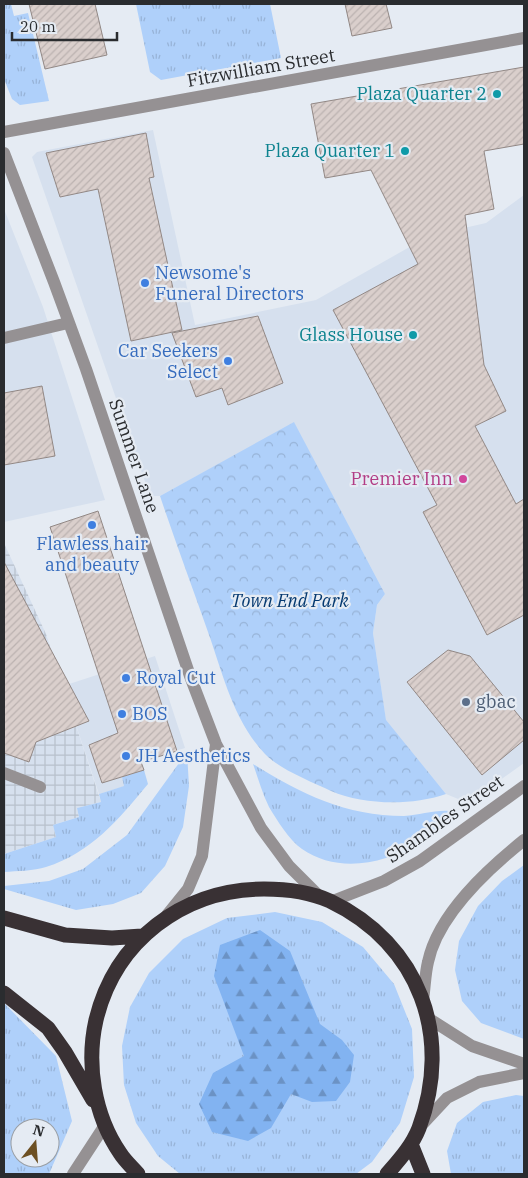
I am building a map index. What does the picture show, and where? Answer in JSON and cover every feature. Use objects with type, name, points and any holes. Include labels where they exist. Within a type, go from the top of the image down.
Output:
[{"type":"highway","points":[[99,1110],[92,1074],[92,1038],[101,1001],[118,966],[142,936],[166,917],[203,898],[243,889],[283,889],[326,900],[366,923],[400,958],[423,1000],[433,1044],[431,1088],[418,1129],[411,1144],[387,1174]]},
{"type":"highway","points":[[4,918],[65,935],[112,938],[142,936]]},
{"type":"highway","points":[[4,993],[48,1028],[65,1052],[99,1110],[120,1154],[138,1174]]},
{"type":"highway","points":[[411,1144],[423,1174]]},
{"type":"street","name":"Fitzwilliam Street","points":[[4,132],[524,38]]},
{"type":"street","name":"Summer Lane","points":[[4,154],[118,462],[190,676],[216,744],[261,828],[289,866],[326,900]]},
{"type":"street","points":[[4,338],[68,323]]},
{"type":"street","name":"Summer Lane","points":[[166,917],[188,889],[202,856],[216,744]]},
{"type":"street","points":[[4,773],[40,787]]},
{"type":"street","name":"Shambles Street","points":[[326,900],[384,881],[420,861],[524,786]]},
{"type":"street","points":[[423,1000],[428,960],[438,934],[460,900],[497,862],[524,840]]},
{"type":"street","points":[[428,1018],[472,1046],[524,1064]]},
{"type":"street","points":[[418,1129],[447,1098],[479,1082],[524,1073]]},
{"type":"street","points":[[73,1174],[105,1125]]},
{"type":"shaded area","points":[[153,130],[195,325],[316,300],[429,236],[486,223],[524,195],[524,763],[468,803],[446,794],[386,721],[373,633],[377,605],[385,594],[294,423],[160,496],[150,496],[32,157],[37,152]]},
{"type":"shaded area","points":[[4,209],[43,307],[105,500],[4,522]]},
{"type":"shaded area","points":[[4,543],[46,634],[101,802],[77,808],[79,817],[53,825],[56,837],[4,854]]},
{"type":"shaded area","points":[[155,656],[185,748],[141,762],[144,770],[122,777],[125,786],[99,794],[63,686]]},
{"type":"green space","points":[[4,4],[11,4],[14,16],[28,13],[49,101],[20,105],[12,99],[4,79]]},
{"type":"green space","points":[[136,4],[270,4],[281,58],[161,80],[150,72]]},
{"type":"green space","name":"Town End Park","points":[[294,422],[385,594],[377,605],[373,633],[386,720],[446,794],[418,801],[388,802],[358,799],[331,791],[287,770],[271,760],[254,741],[230,696],[160,496]]},
{"type":"green space","points":[[187,752],[189,786],[183,827],[165,866],[141,893],[113,904],[76,910],[4,889],[4,886],[49,881],[83,869],[127,835]]},
{"type":"green space","points":[[253,764],[306,794],[362,812],[404,816],[437,811],[457,812],[418,843],[390,857],[360,863],[330,861],[315,857],[302,849],[288,835],[269,807]]},
{"type":"green space","points":[[144,770],[148,784],[115,822],[90,844],[62,861],[46,867],[4,872],[4,854],[56,837],[53,825],[79,817],[77,808],[101,802],[99,794],[124,786],[122,777]]},
{"type":"green space","points":[[524,865],[524,1039],[481,1023],[462,1001],[455,970],[459,941],[478,906],[502,881]]},
{"type":"green space","points":[[275,912],[322,922],[363,947],[394,984],[412,1029],[414,1077],[400,1123],[372,1162],[356,1174],[180,1174],[158,1156],[136,1123],[124,1085],[122,1046],[130,1007],[149,973],[183,939],[227,918]]},
{"type":"green space","points":[[260,930],[290,951],[320,1024],[342,1040],[354,1055],[350,1082],[336,1101],[312,1102],[291,1094],[271,1128],[248,1141],[212,1132],[199,1104],[213,1073],[244,1056],[214,976],[220,945]]},
{"type":"green space","points":[[4,1003],[56,1056],[72,1121],[60,1149],[60,1118],[10,1118],[10,1168],[52,1168],[49,1174],[4,1174]]},
{"type":"green space","points":[[516,1095],[524,1096],[524,1174],[451,1174],[447,1151],[457,1123],[483,1102]]},
{"type":"building","points":[[29,4],[95,4],[107,55],[45,69]]},
{"type":"building","points":[[345,4],[386,4],[392,28],[352,36]]},
{"type":"building","points":[[524,67],[524,144],[484,151],[494,209],[465,215],[484,365],[506,411],[475,426],[516,504],[524,499],[524,615],[487,635],[423,512],[437,505],[333,310],[418,264],[371,170],[325,178],[311,104]]},
{"type":"building","points":[[146,133],[154,177],[149,178],[182,330],[131,341],[98,189],[60,197],[46,153]]},
{"type":"building","name":"Car Seekers Select","points":[[258,316],[283,383],[228,405],[222,388],[196,397],[172,333]]},
{"type":"building","points":[[42,386],[55,456],[4,465],[4,393]]},
{"type":"building","points":[[98,511],[177,751],[141,762],[144,770],[102,783],[89,745],[118,733],[50,527]]},
{"type":"building","points":[[4,562],[89,721],[36,742],[29,762],[4,753]]},
{"type":"building","name":"gbac","points":[[448,650],[470,656],[524,722],[524,740],[482,775],[407,682]]},
{"type":"place","name":"Plaza Quarter 2","points":[[497,94]]},
{"type":"place","name":"Plaza Quarter 1","points":[[405,151]]},
{"type":"place","name":"Newsome's Funeral Directors","points":[[145,283]]},
{"type":"place","name":"Glass House","points":[[413,335]]},
{"type":"place","name":"Car Seekers Select","points":[[228,361]]},
{"type":"place","name":"Premier Inn","points":[[463,479]]},
{"type":"place","name":"Flawless hair and beauty","points":[[92,525]]},
{"type":"place","name":"Royal Cut","points":[[126,678]]},
{"type":"place","name":"gbac","points":[[466,702]]},
{"type":"place","name":"BOS","points":[[122,714]]},
{"type":"place","name":"JH Aesthetics","points":[[126,756]]}]
